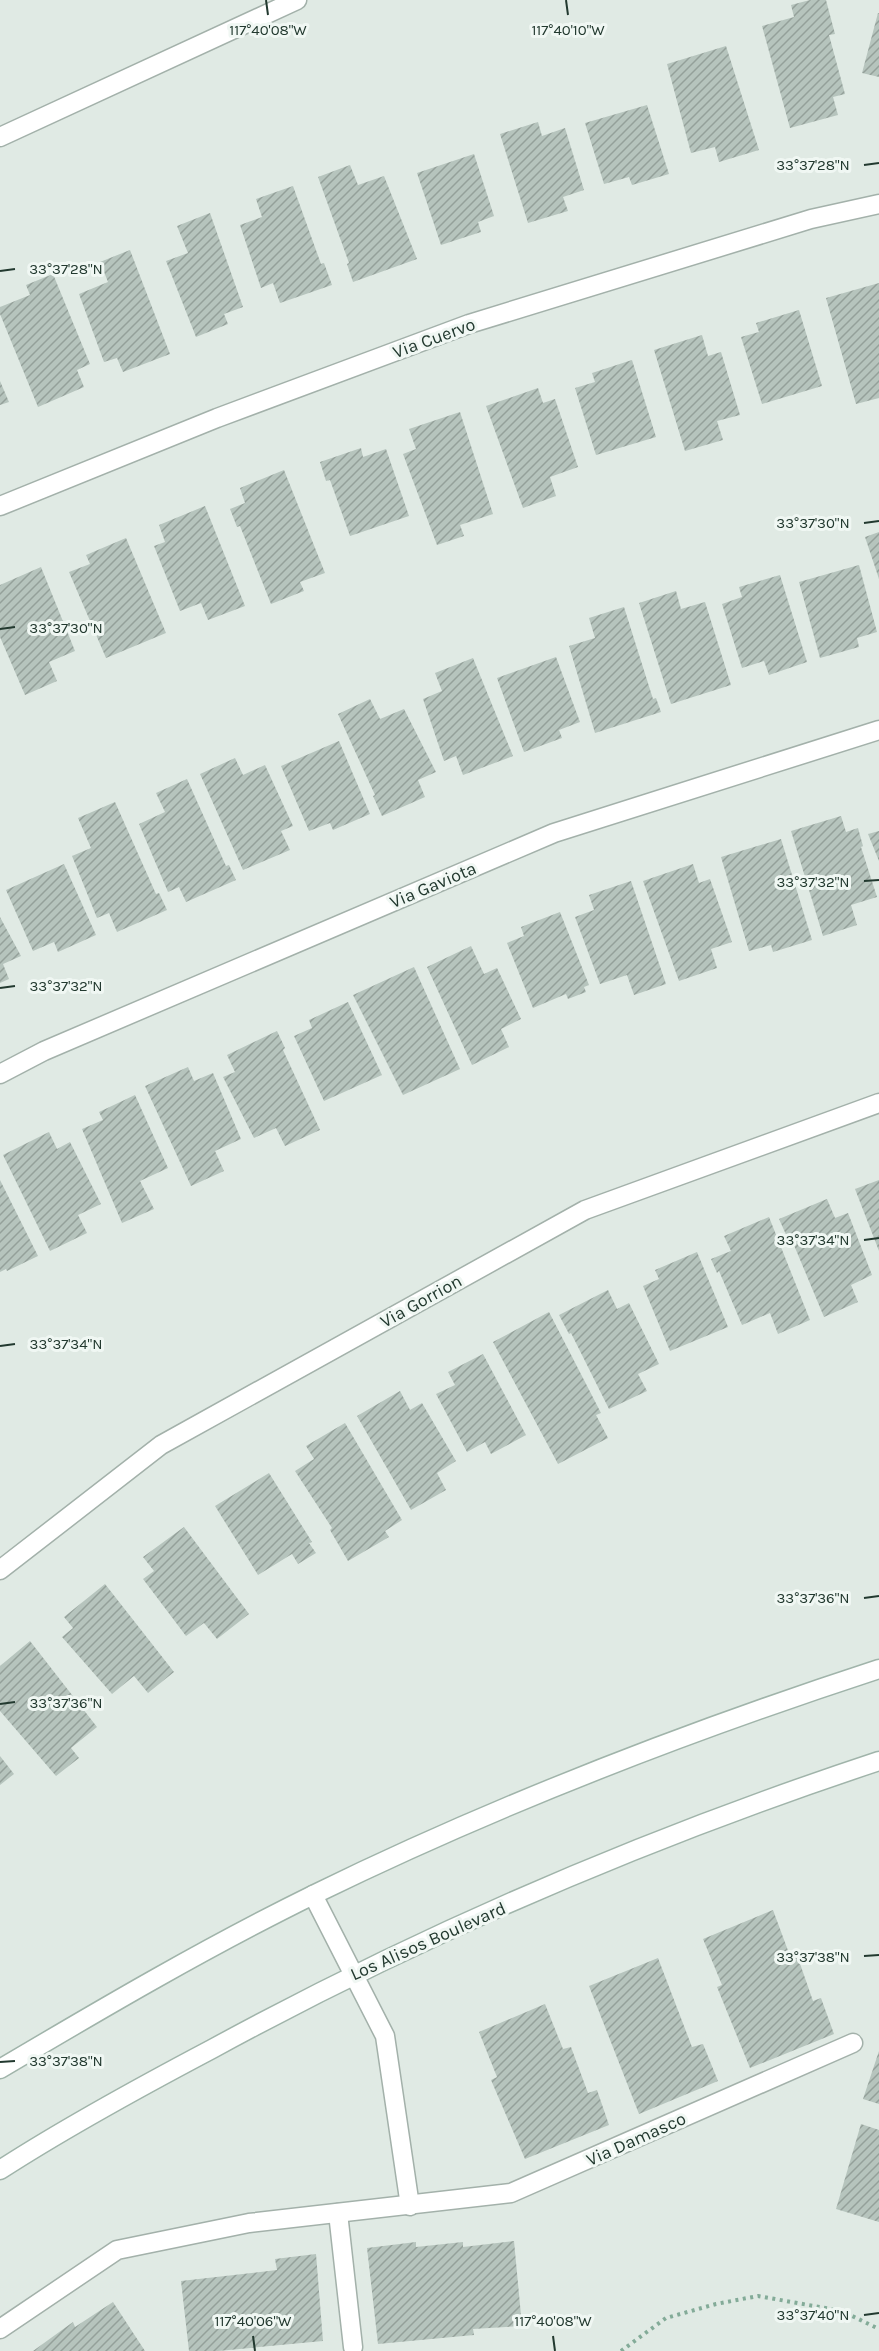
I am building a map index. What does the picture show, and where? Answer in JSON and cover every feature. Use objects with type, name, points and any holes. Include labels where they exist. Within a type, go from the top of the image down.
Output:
[{"type":"street","points":[[0,137],[297,0]]},
{"type":"street","name":"Via Cuervo","points":[[0,506],[217,417],[470,324],[811,219],[879,204]]},
{"type":"street","name":"Via Gaviota","points":[[0,1074],[44,1051],[554,833],[879,730]]},
{"type":"street","name":"Via Gorrion","points":[[0,1570],[161,1445],[585,1210],[879,1103]]},
{"type":"street","points":[[0,2069],[129,1992],[313,1895],[445,1834],[616,1762],[764,1707],[879,1669]]},
{"type":"street","name":"Los Alisos Boulevard","points":[[0,2170],[181,2065],[353,1974],[630,1851],[879,1761]]},
{"type":"street","points":[[313,1895],[385,2036],[410,2206]]},
{"type":"street","name":"Via Damasco","points":[[0,2329],[117,2250],[249,2223],[511,2193],[853,2043]]},
{"type":"street","points":[[338,2213],[353,2347]]},
{"type":"path","points":[[621,2351],[666,2318],[716,2304],[758,2296],[842,2311],[879,2329]]},
{"type":"building","points":[[810,0],[826,0],[835,34],[829,35],[845,94],[833,97],[838,115],[790,128],[762,26],[794,17],[791,5]]},
{"type":"building","points":[[879,13],[879,77],[862,73]]},
{"type":"building","points":[[726,46],[759,150],[719,162],[715,147],[691,153],[667,64]]},
{"type":"building","points":[[647,105],[669,174],[632,185],[629,177],[604,184],[585,123]]},
{"type":"building","points":[[538,122],[542,136],[565,128],[584,190],[563,197],[568,211],[528,223],[500,134]]},
{"type":"building","points":[[474,154],[494,216],[478,222],[481,232],[441,245],[417,173]]},
{"type":"building","points":[[350,165],[358,185],[384,176],[417,259],[353,282],[347,264],[349,263],[318,177]]},
{"type":"building","points":[[293,186],[321,264],[324,263],[332,285],[280,303],[273,283],[261,288],[240,225],[262,217],[256,199]]},
{"type":"building","points":[[210,213],[243,307],[224,314],[228,324],[196,337],[166,261],[188,253],[177,226]]},
{"type":"building","points":[[130,250],[170,354],[123,372],[117,358],[104,362],[79,294],[108,282],[100,262]]},
{"type":"building","points":[[53,274],[90,364],[77,370],[84,387],[38,407],[0,314],[0,307],[30,295],[26,285]]},
{"type":"building","points":[[879,283],[879,398],[856,404],[826,298]]},
{"type":"building","points":[[799,310],[822,386],[762,404],[741,337],[759,332],[756,323]]},
{"type":"building","points":[[702,335],[708,356],[721,352],[740,415],[717,421],[723,440],[685,451],[654,350]]},
{"type":"building","points":[[632,360],[656,437],[596,455],[575,388],[595,382],[592,373]]},
{"type":"building","points":[[0,381],[9,402],[0,405]]},
{"type":"building","points":[[538,388],[543,403],[555,399],[578,467],[550,477],[556,496],[523,508],[486,406]]},
{"type":"building","points":[[460,412],[493,514],[460,525],[464,536],[437,545],[403,454],[416,449],[409,429]]},
{"type":"building","points":[[361,448],[363,457],[386,449],[409,516],[350,536],[330,480],[326,481],[320,462]]},
{"type":"building","points":[[284,470],[325,573],[300,582],[304,591],[271,604],[240,526],[237,527],[230,509],[245,503],[240,488]]},
{"type":"building","points":[[205,506],[245,606],[208,620],[201,603],[180,611],[154,546],[165,542],[159,525]]},
{"type":"building","points":[[879,532],[879,579],[865,537]]},
{"type":"building","points":[[126,538],[166,633],[106,658],[69,572],[90,564],[86,555]]},
{"type":"building","points":[[859,565],[877,632],[857,638],[859,647],[820,658],[799,582]]},
{"type":"building","points":[[41,567],[75,651],[49,662],[57,681],[25,695],[0,637],[0,585]]},
{"type":"building","points":[[780,575],[807,662],[769,675],[764,661],[742,668],[722,604],[742,597],[739,587]]},
{"type":"building","points":[[676,591],[681,609],[705,602],[731,685],[671,704],[639,603]]},
{"type":"building","points":[[624,607],[653,699],[656,698],[661,712],[595,733],[569,646],[595,638],[589,618]]},
{"type":"building","points":[[556,657],[580,722],[559,730],[562,738],[524,752],[497,678]]},
{"type":"building","points":[[473,658],[513,756],[463,775],[456,756],[444,761],[423,699],[442,691],[435,673]]},
{"type":"building","points":[[370,699],[380,719],[404,709],[436,772],[418,780],[425,797],[382,816],[373,796],[375,795],[338,714]]},
{"type":"building","points":[[339,741],[370,814],[333,830],[330,823],[309,831],[281,766]]},
{"type":"building","points":[[235,758],[243,775],[265,765],[293,826],[281,831],[290,850],[243,870],[200,774]]},
{"type":"building","points":[[187,779],[226,866],[229,865],[236,880],[186,902],[179,887],[168,892],[139,824],[165,812],[156,793]]},
{"type":"building","points":[[115,802],[156,894],[159,893],[167,910],[117,932],[109,913],[97,918],[72,856],[91,848],[78,818]]},
{"type":"building","points":[[841,816],[846,832],[858,828],[863,846],[861,847],[877,897],[851,905],[857,925],[823,936],[791,831]]},
{"type":"building","points":[[879,831],[879,861],[868,834]]},
{"type":"building","points":[[781,839],[812,940],[773,952],[771,945],[749,951],[721,857]]},
{"type":"building","points":[[64,864],[96,935],[58,952],[54,942],[33,951],[6,890]]},
{"type":"building","points":[[693,864],[699,883],[710,879],[732,942],[711,949],[717,968],[679,981],[643,881]]},
{"type":"building","points":[[631,881],[666,984],[634,995],[627,975],[600,984],[575,917],[594,910],[589,895]]},
{"type":"building","points":[[560,912],[589,985],[584,987],[586,992],[568,999],[566,994],[533,1008],[507,943],[524,936],[521,927]]},
{"type":"building","points":[[0,917],[21,956],[3,964],[9,979],[0,983]]},
{"type":"building","points":[[471,946],[484,974],[497,968],[521,1019],[501,1029],[509,1047],[472,1065],[427,967]]},
{"type":"building","points":[[414,967],[460,1069],[403,1095],[353,995]]},
{"type":"building","points":[[348,1002],[382,1075],[324,1101],[294,1036],[312,1028],[309,1020]]},
{"type":"building","points":[[277,1031],[285,1048],[283,1050],[320,1130],[285,1146],[276,1128],[254,1138],[223,1077],[235,1072],[227,1055]]},
{"type":"building","points":[[188,1067],[194,1081],[213,1073],[241,1139],[215,1151],[224,1171],[191,1186],[145,1086]]},
{"type":"building","points":[[135,1095],[168,1168],[140,1181],[154,1209],[122,1223],[82,1129],[103,1120],[99,1112]]},
{"type":"building","points":[[49,1132],[57,1149],[70,1142],[101,1204],[78,1215],[87,1233],[50,1251],[3,1155]]},
{"type":"building","points":[[0,1180],[38,1256],[0,1272]]},
{"type":"building","points":[[879,1180],[879,1251],[855,1189]]},
{"type":"building","points":[[827,1199],[835,1218],[848,1213],[872,1275],[851,1285],[858,1302],[824,1317],[791,1238],[788,1239],[779,1219]]},
{"type":"building","points":[[769,1217],[810,1320],[778,1334],[770,1313],[742,1325],[719,1271],[717,1273],[711,1259],[731,1251],[724,1236]]},
{"type":"building","points":[[697,1252],[728,1327],[670,1351],[643,1286],[659,1279],[655,1270]]},
{"type":"building","points":[[608,1290],[617,1309],[629,1303],[659,1364],[638,1374],[647,1391],[609,1409],[571,1333],[569,1334],[559,1315]]},
{"type":"building","points":[[549,1312],[601,1413],[596,1415],[608,1438],[558,1464],[493,1342]]},
{"type":"building","points":[[483,1354],[526,1435],[491,1454],[485,1442],[467,1452],[436,1394],[455,1385],[448,1372]]},
{"type":"building","points":[[400,1391],[410,1410],[422,1403],[456,1461],[437,1473],[446,1490],[411,1510],[357,1416]]},
{"type":"building","points":[[345,1423],[402,1520],[385,1531],[389,1537],[348,1561],[330,1530],[332,1528],[295,1471],[314,1459],[306,1446]]},
{"type":"building","points":[[269,1473],[312,1542],[309,1543],[316,1553],[298,1564],[292,1554],[258,1575],[215,1506]]},
{"type":"building","points":[[184,1527],[249,1614],[217,1639],[204,1623],[186,1636],[143,1579],[154,1571],[143,1557]]},
{"type":"building","points":[[105,1584],[174,1672],[148,1693],[134,1676],[112,1694],[62,1637],[73,1628],[64,1617]]},
{"type":"building","points":[[30,1641],[97,1727],[71,1748],[79,1758],[56,1776],[0,1711],[0,1666]]},
{"type":"building","points":[[0,1756],[14,1774],[0,1785]]},
{"type":"building","points":[[773,1910],[790,1956],[797,1955],[813,2001],[821,1998],[834,2034],[750,2068],[717,1987],[722,1985],[703,1939]]},
{"type":"building","points":[[658,1958],[692,2047],[703,2044],[718,2081],[639,2114],[589,1986]]},
{"type":"building","points":[[545,2004],[563,2049],[571,2047],[588,2093],[597,2090],[609,2125],[525,2159],[491,2080],[497,2077],[479,2032]]},
{"type":"building","points":[[879,2051],[879,2104],[863,2099]]},
{"type":"building","points":[[861,2124],[879,2130],[879,2222],[836,2209]]},
{"type":"building","points":[[514,2241],[522,2326],[473,2329],[474,2335],[378,2344],[367,2248],[416,2242],[416,2247],[463,2242],[463,2247]]},
{"type":"building","points":[[316,2254],[323,2341],[218,2351],[189,2351],[181,2281],[277,2270],[275,2259]]},
{"type":"building","points":[[113,2302],[145,2351],[33,2351],[73,2322],[75,2327]]}]
